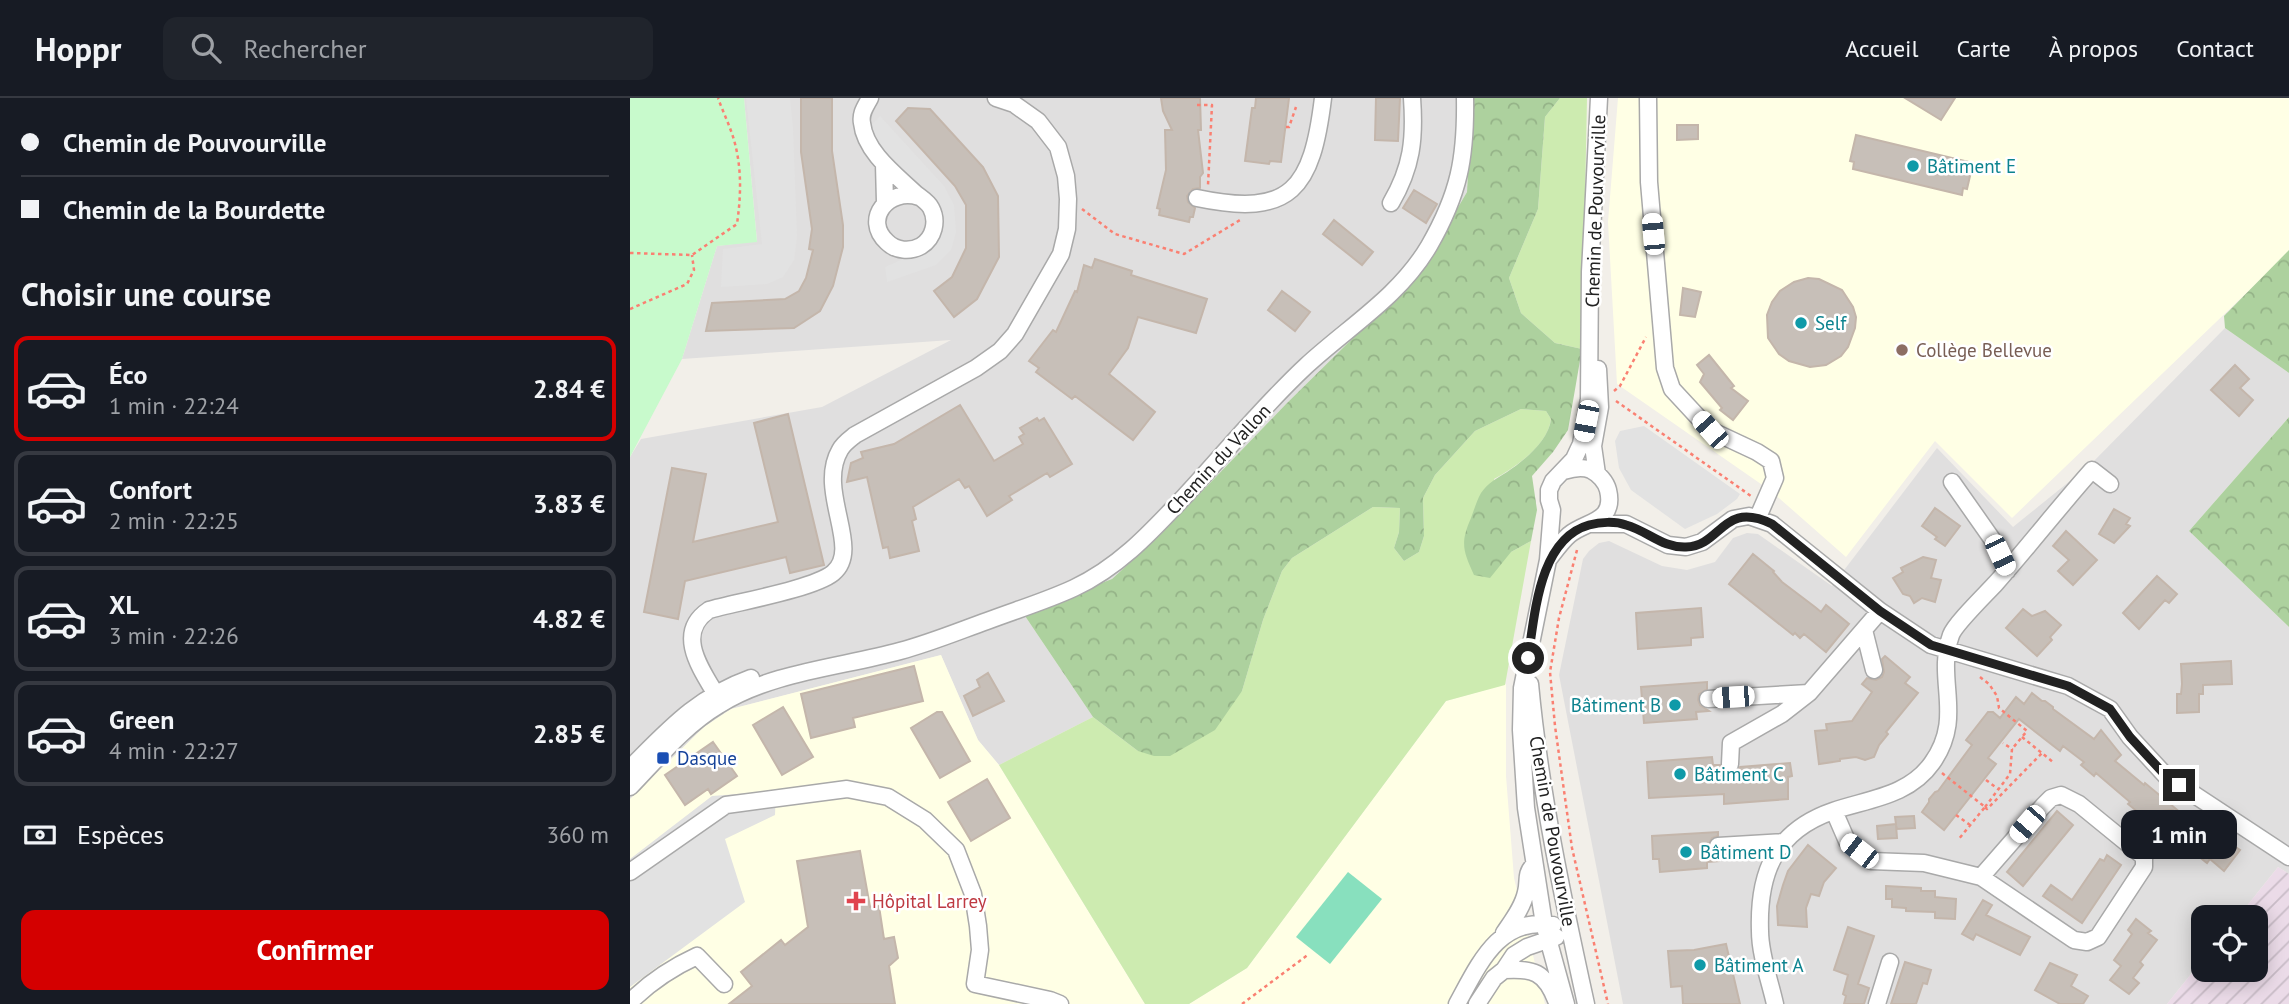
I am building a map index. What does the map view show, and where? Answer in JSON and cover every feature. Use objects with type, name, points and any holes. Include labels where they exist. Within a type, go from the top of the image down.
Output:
[{"type":"street","points":[[870,98],[862,112],[861,122],[866,138],[884,164],[932,209],[934,227],[926,243],[918,248],[908,250],[890,245],[883,238],[878,220],[885,202],[884,164]]},
{"type":"street","points":[[718,698],[692,645],[691,633],[700,616],[709,610],[817,583],[835,572],[844,559],[844,541],[832,495],[833,469],[840,449],[855,435],[976,368],[1000,351],[1015,334],[1061,254],[1068,229],[1068,199],[1066,176],[1058,147],[1038,121],[1014,104],[996,98]]},
{"type":"street","points":[[1197,198],[1231,205],[1269,202],[1298,183],[1310,165],[1317,145],[1323,98]]},
{"type":"street","points":[[1391,203],[1404,181],[1411,154],[1414,125],[1412,98]]},
{"type":"street","name":"Chemin du Vallon","points":[[630,768],[673,725],[718,698],[825,666],[900,651],[1041,601],[1098,575],[1135,548],[1288,384],[1388,297],[1427,250],[1450,208],[1458,183],[1462,163],[1465,98]]},
{"type":"street","name":"Chemin de Pouvourville","points":[[1566,1004],[1544,924],[1525,797],[1521,730],[1522,688],[1548,560],[1552,510],[1549,490],[1581,444],[1586,421],[1599,98]]},
{"type":"street","points":[[1648,98],[1649,182],[1663,359],[1672,389],[1710,430],[1771,461],[1775,478],[1758,517]]},
{"type":"street","points":[[885,202],[901,194],[919,197]]},
{"type":"street","name":"Chemin de Pouvourville","points":[[1591,324],[1600,391],[1600,407],[1592,446],[1597,474],[1606,485],[1609,500],[1626,524]]},
{"type":"street","points":[[1564,471],[1585,468],[1597,474]]},
{"type":"street","points":[[1775,1004],[1759,933],[1762,896],[1770,866],[1783,842],[1795,830],[1834,811],[1887,796],[1918,777],[1931,765],[1944,740],[1948,725],[1947,651],[1952,632],[2092,470],[2110,484]]},
{"type":"street","points":[[1952,482],[1992,538],[2007,571]]},
{"type":"street","points":[[1548,560],[1558,546],[1604,514],[1609,500]]},
{"type":"street","points":[[1552,510],[1560,521],[1586,526],[1626,524],[1668,545],[1686,547],[1702,542],[1733,519],[1758,517],[1772,524],[1880,611],[1931,645],[2068,686],[2110,709],[2130,737],[2166,776],[2289,857]]},
{"type":"street","points":[[1730,764],[1731,743],[1782,715],[1809,693],[1880,611]]},
{"type":"street","points":[[1864,630],[1874,670]]},
{"type":"street","name":"Chemin de Pouvourville","points":[[1528,658],[1539,757],[1570,928],[1587,1004]]},
{"type":"street","points":[[1708,699],[1809,693]]},
{"type":"street","name":"Chemin du Vallon","points":[[630,787],[718,698]]},
{"type":"street","points":[[630,872],[726,805],[847,789],[888,797],[925,820],[956,850],[973,894],[978,926],[980,950],[975,984],[1060,1004]]},
{"type":"street","points":[[1834,811],[1847,841],[1871,861],[1924,863],[1981,877],[2074,940],[2087,942],[2098,937],[2144,867],[2144,857],[2079,804],[2061,795],[2051,798],[2043,806],[1981,877]]},
{"type":"street","points":[[1718,846],[1783,842]]},
{"type":"street","name":"Chemin de Pouvourville","points":[[1457,1004],[1486,956],[1519,910],[1526,892],[1528,872],[1535,864]]},
{"type":"street","points":[[1504,934],[1518,926],[1544,924],[1570,928]]},
{"type":"street","points":[[1477,1004],[1494,978],[1504,970],[1514,955],[1549,941],[1570,928]]},
{"type":"street","points":[[630,1003],[648,984],[697,956],[724,984]]},
{"type":"street","points":[[1877,1004],[1890,962]]},
{"type":"street","points":[[1504,970],[1522,969],[1537,974],[1549,983],[1557,1004]]},
{"type":"path","points":[[630,253],[692,255],[737,224],[741,198],[739,166],[734,141],[718,98]]},
{"type":"path","points":[[1197,105],[1212,105],[1210,174]]},
{"type":"path","points":[[1286,127],[1289,127],[1296,107]]},
{"type":"path","points":[[1098,220],[1115,234],[1184,254],[1269,202]]},
{"type":"path","points":[[630,309],[687,284],[694,270],[692,255]]},
{"type":"path","points":[[1609,396],[1620,386],[1660,312]]},
{"type":"path","points":[[1578,545],[1559,618],[1550,672],[1572,848],[1608,1004]]},
{"type":"path","points":[[1958,840],[2010,774],[2012,750],[2027,731],[1999,708],[1997,696],[1989,684],[1974,673]]},
{"type":"path","points":[[2022,737],[2053,762]]},
{"type":"path","points":[[2003,743],[2012,750]]},
{"type":"path","points":[[1931,765],[1987,809],[2042,753]]},
{"type":"path","points":[[1986,780],[1998,789]]},
{"type":"path","points":[[1955,815],[1970,825]]},
{"type":"path","points":[[1242,1004],[1309,954]]},
{"type":"shaded area","points":[[744,98],[1472,98],[1467,192],[1420,272],[1286,404],[1161,534],[1112,579],[1023,613],[1093,717],[999,765],[978,740],[941,655],[731,709],[704,727],[630,799],[630,457],[641,439],[822,407],[951,340],[682,359],[717,246],[757,241]]},
{"type":"shaded area","points":[[746,98],[790,98],[797,236],[794,260],[783,277],[767,284],[721,287],[723,249],[762,244]]},
{"type":"shaded area","name":"Collège Bellevue","points":[[1618,98],[2289,98],[2289,252],[2012,518],[1935,441],[1846,557],[1771,491],[1617,384],[1608,222]]},
{"type":"shaded area","points":[[880,116],[944,186],[954,205],[956,232],[951,250],[936,265],[887,282],[885,267],[930,247],[937,238],[913,183],[870,136],[870,127]]},
{"type":"shaded area","points":[[2225,328],[2289,373],[2289,417],[2189,531],[2289,627],[2289,874],[2278,867],[2248,905],[2191,905],[2191,974],[2167,1004],[1623,1004],[1559,675],[1583,559],[1589,551],[1599,543],[1609,541],[1662,566],[1687,570],[1715,562],[1733,538],[1747,533],[1758,534],[1832,586],[1937,448],[2013,527],[2091,464]]},
{"type":"shaded area","points":[[1644,426],[1740,494],[1737,499],[1717,514],[1685,529],[1631,490],[1619,468],[1615,441],[1620,431]]},
{"type":"shaded area","name":"Hôpital Larrey","points":[[941,655],[978,740],[999,765],[1145,1004],[630,1004],[630,799],[704,727],[731,709]]},
{"type":"shaded area","points":[[1506,684],[1506,776],[1514,878],[1545,1004],[1189,1004],[1247,968],[1446,701]]},
{"type":"shaded area","points":[[776,791],[775,815],[725,839],[745,902],[630,987],[630,859],[712,796]]},
{"type":"shaded area","points":[[2278,867],[2289,874],[2289,1004],[2167,1004],[2191,974],[2191,982],[2268,982],[2268,905],[2248,905]]},
{"type":"green space","points":[[630,98],[744,98],[757,242],[717,246],[682,359],[630,457]]},
{"type":"green space","points":[[1472,98],[1560,98],[1545,117],[1538,209],[1509,278],[1521,313],[1555,343],[1582,349],[1568,430],[1532,476],[1537,510],[1531,541],[1511,552],[1490,578],[1474,575],[1464,547],[1465,534],[1481,493],[1528,456],[1546,435],[1551,419],[1546,411],[1521,409],[1475,431],[1435,475],[1423,498],[1424,536],[1419,552],[1404,561],[1394,548],[1399,532],[1400,508],[1373,507],[1292,558],[1282,571],[1263,620],[1242,691],[1215,730],[1170,756],[1154,756],[1138,751],[1093,717],[1023,613],[1112,579],[1161,534],[1286,404],[1420,272],[1467,192]]},
{"type":"green space","points":[[1560,98],[1587,98],[1582,349],[1555,343],[1521,313],[1509,278],[1538,209],[1545,117]]},
{"type":"green space","points":[[2289,250],[2289,373],[2225,328],[2224,316]]},
{"type":"green space","points":[[1521,409],[1546,411],[1551,419],[1544,438],[1530,454],[1494,479],[1511,552],[1531,541],[1505,685],[1446,701],[1247,968],[1189,1004],[1145,1004],[999,765],[1093,717],[1138,751],[1242,691],[1263,620],[1282,571],[1292,558],[1373,507],[1400,508],[1399,532],[1394,548],[1404,561],[1419,552],[1424,536],[1423,498],[1435,475],[1475,431]]},
{"type":"green space","points":[[2289,417],[2289,627],[2189,531]]},
{"type":"green space","points":[[1348,872],[1382,899],[1330,964],[1296,937]]},
{"type":"building","points":[[801,98],[832,98],[832,151],[843,225],[843,247],[833,286],[820,311],[794,328],[706,331],[712,303],[785,299],[799,291],[806,278],[813,250],[809,249],[812,229],[801,152]]},
{"type":"building","points":[[1161,98],[1200,98],[1201,130],[1198,130],[1203,173],[1200,177],[1200,188],[1193,189],[1187,196],[1188,202],[1195,208],[1189,222],[1159,215],[1160,209],[1157,208],[1166,170],[1165,130],[1172,130],[1163,111]]},
{"type":"building","points":[[1256,98],[1289,98],[1281,162],[1270,161],[1269,164],[1245,161],[1252,108],[1255,108]]},
{"type":"building","points":[[1376,98],[1400,98],[1398,141],[1375,140]]},
{"type":"building","points":[[1905,98],[1955,98],[1941,120]]},
{"type":"building","points":[[908,108],[930,109],[983,167],[998,196],[999,257],[977,299],[954,317],[934,291],[952,277],[966,248],[966,205],[955,186],[896,121]]},
{"type":"building","points":[[1677,125],[1698,125],[1698,139],[1677,140]]},
{"type":"building","name":"Bâtiment E","points":[[1856,135],[1973,163],[1967,189],[1963,188],[1962,195],[1853,169],[1854,162],[1850,161]]},
{"type":"building","points":[[1414,190],[1437,204],[1426,223],[1403,208]]},
{"type":"building","points":[[1334,220],[1373,252],[1362,265],[1323,234]]},
{"type":"building","points":[[1095,259],[1132,271],[1131,275],[1207,299],[1196,333],[1138,317],[1128,348],[1109,374],[1155,412],[1133,440],[1075,396],[1072,399],[1036,372],[1039,368],[1029,361],[1053,330],[1056,332],[1075,291],[1077,292],[1084,265],[1092,268]]},
{"type":"building","name":"Self","points":[[1808,278],[1819,279],[1842,290],[1856,317],[1848,347],[1841,356],[1826,365],[1810,367],[1789,361],[1779,354],[1768,338],[1767,315],[1780,291],[1794,282]]},
{"type":"building","points":[[1683,288],[1701,292],[1695,317],[1680,315]]},
{"type":"building","points":[[1282,291],[1310,312],[1295,331],[1268,310]]},
{"type":"building","points":[[1709,355],[1734,386],[1731,388],[1748,401],[1733,420],[1720,410],[1722,408],[1700,382],[1704,374],[1697,365]]},
{"type":"building","points":[[2235,365],[2249,379],[2240,388],[2253,400],[2239,416],[2211,390]]},
{"type":"building","points":[[960,405],[994,461],[1023,444],[1019,437],[1024,434],[1020,428],[1037,418],[1039,421],[1044,418],[1072,464],[1050,477],[1047,473],[1009,496],[1012,500],[987,516],[969,486],[965,488],[959,479],[913,507],[916,519],[912,521],[919,551],[890,558],[888,547],[883,548],[867,477],[847,482],[851,463],[863,458],[861,452],[894,444]]},
{"type":"building","points":[[788,414],[824,565],[790,573],[786,557],[685,581],[678,619],[644,612],[672,468],[706,474],[693,542],[778,522],[754,423]]},
{"type":"building","points":[[1935,508],[1960,526],[1945,546],[1922,526]]},
{"type":"building","points":[[2114,509],[2130,518],[2126,524],[2130,526],[2114,543],[2099,534]]},
{"type":"building","points":[[2066,531],[2097,560],[2073,585],[2058,571],[2069,560],[2053,546]]},
{"type":"building","points":[[1753,554],[1774,571],[1782,582],[1821,612],[1826,605],[1849,624],[1826,652],[1804,634],[1800,638],[1795,633],[1793,635],[1729,584]]},
{"type":"building","points":[[1923,557],[1936,560],[1931,578],[1941,580],[1935,602],[1922,598],[1914,603],[1910,596],[1903,594],[1893,578],[1903,572],[1901,568]]},
{"type":"building","points":[[2157,576],[2177,594],[2169,603],[2165,600],[2139,629],[2123,613]]},
{"type":"building","points":[[1701,608],[1703,637],[1691,638],[1691,645],[1638,649],[1636,613]]},
{"type":"building","points":[[2023,609],[2032,616],[2045,611],[2061,625],[2037,656],[2006,628]]},
{"type":"building","points":[[1885,656],[1910,677],[1905,683],[1918,693],[1886,732],[1888,734],[1874,757],[1865,760],[1856,757],[1840,759],[1819,764],[1815,731],[1827,730],[1826,724],[1852,721],[1872,692],[1862,684],[1867,678],[1876,680],[1882,677],[1882,659]]},
{"type":"building","points":[[2231,661],[2232,684],[2203,685],[2203,694],[2199,694],[2199,712],[2177,713],[2177,694],[2181,694],[2182,684],[2181,664]]},
{"type":"building","points":[[914,666],[923,701],[853,718],[855,727],[811,738],[801,694]]},
{"type":"building","points":[[988,673],[1004,701],[973,716],[964,696],[980,687],[977,680]]},
{"type":"building","name":"Bâtiment B","points":[[1707,682],[1707,689],[1699,694],[1698,700],[1700,705],[1709,711],[1696,712],[1697,719],[1644,723],[1641,687]]},
{"type":"building","points":[[2032,693],[2094,739],[2101,730],[2121,755],[2115,761],[2206,834],[2210,830],[2240,850],[2224,871],[2210,859],[2207,863],[2192,851],[2197,845],[2176,827],[2173,831],[2161,822],[2172,810],[2139,813],[2096,773],[2094,776],[2081,765],[2084,762],[2063,746],[2060,751],[2019,719],[1988,758],[1996,764],[1944,830],[1922,812],[1929,799],[1972,745],[1966,740],[1988,712],[1993,712],[2000,718],[2016,697],[2024,704]]},
{"type":"building","points":[[783,707],[813,757],[782,775],[753,725]]},
{"type":"building","points":[[937,712],[942,712],[970,761],[940,778],[911,728]]},
{"type":"building","points":[[713,742],[737,776],[711,794],[708,789],[685,805],[665,775]]},
{"type":"building","points":[[1712,757],[1713,765],[1720,765],[1724,772],[1729,774],[1735,773],[1740,767],[1790,763],[1792,776],[1788,777],[1788,799],[1724,804],[1724,794],[1649,798],[1647,762]]},
{"type":"building","points":[[987,779],[1010,818],[971,841],[948,802]]},
{"type":"building","points":[[2057,811],[2073,825],[2023,886],[2007,872]]},
{"type":"building","points":[[1914,816],[1915,828],[1897,829],[1896,825],[1897,838],[1878,839],[1877,826],[1896,824],[1895,817]]},
{"type":"building","name":"Bâtiment D","points":[[1718,832],[1718,836],[1712,838],[1708,846],[1710,852],[1719,856],[1719,861],[1707,862],[1707,868],[1660,872],[1659,859],[1653,859],[1652,836]]},
{"type":"building","points":[[1808,845],[1836,868],[1824,882],[1819,896],[1811,894],[1806,908],[1807,927],[1778,925],[1777,906],[1788,871]]},
{"type":"building","points":[[860,851],[870,907],[879,906],[884,939],[894,937],[898,958],[889,966],[895,1004],[729,1004],[752,986],[741,972],[781,940],[785,945],[808,927],[797,861]]},
{"type":"building","points":[[2107,855],[2121,865],[2082,923],[2043,896],[2051,885],[2072,900],[2100,859],[2104,861]]},
{"type":"building","points":[[1886,886],[1921,888],[1921,891],[1935,891],[1935,897],[1956,899],[1955,919],[1935,918],[1935,912],[1906,911],[1906,908],[1892,907],[1892,899],[1886,899]]},
{"type":"building","points":[[1983,900],[1992,905],[1986,915],[2030,937],[2020,955],[1976,934],[1973,940],[1962,934]]},
{"type":"building","points":[[2136,919],[2151,931],[2148,933],[2157,940],[2140,962],[2143,965],[2133,978],[2139,983],[2129,994],[2110,980],[2121,966],[2114,960],[2132,934],[2128,930]]},
{"type":"building","points":[[1848,927],[1874,936],[1858,984],[1869,988],[1864,1004],[1844,1004],[1846,996],[1843,994],[1848,975],[1834,970]]},
{"type":"building","name":"Bâtiment A","points":[[1726,944],[1740,1004],[1683,1004],[1682,986],[1671,987],[1668,951],[1694,950]]},
{"type":"building","points":[[1905,962],[1931,970],[1927,984],[1923,983],[1916,1004],[1891,1004]]},
{"type":"building","points":[[2050,963],[2077,975],[2071,986],[2088,996],[2083,1004],[2060,1004],[2035,990]]},
{"type":"place","name":"Bâtiment E","points":[[1913,166]]},
{"type":"place","name":"Self","points":[[1801,323]]},
{"type":"place","name":"Collège Bellevue","points":[[1902,350]]},
{"type":"place","name":"Bâtiment B","points":[[1675,705]]},
{"type":"place","name":"Dasque","points":[[663,758]]},
{"type":"place","name":"Bâtiment C","points":[[1680,774]]},
{"type":"place","name":"Bâtiment D","points":[[1686,852]]},
{"type":"place","name":"Hôpital Larrey","points":[[856,901]]},
{"type":"place","name":"Bâtiment A","points":[[1700,965]]},
{"type":"route","points":[[1528,658],[1548,560],[1558,546],[1579,527],[1607,523],[1626,524],[1668,545],[1686,547],[1702,542],[1733,519],[1758,517],[1772,524],[1880,611],[1931,645],[2068,686],[2110,709],[2130,737],[2166,776],[2179,785]]}]
